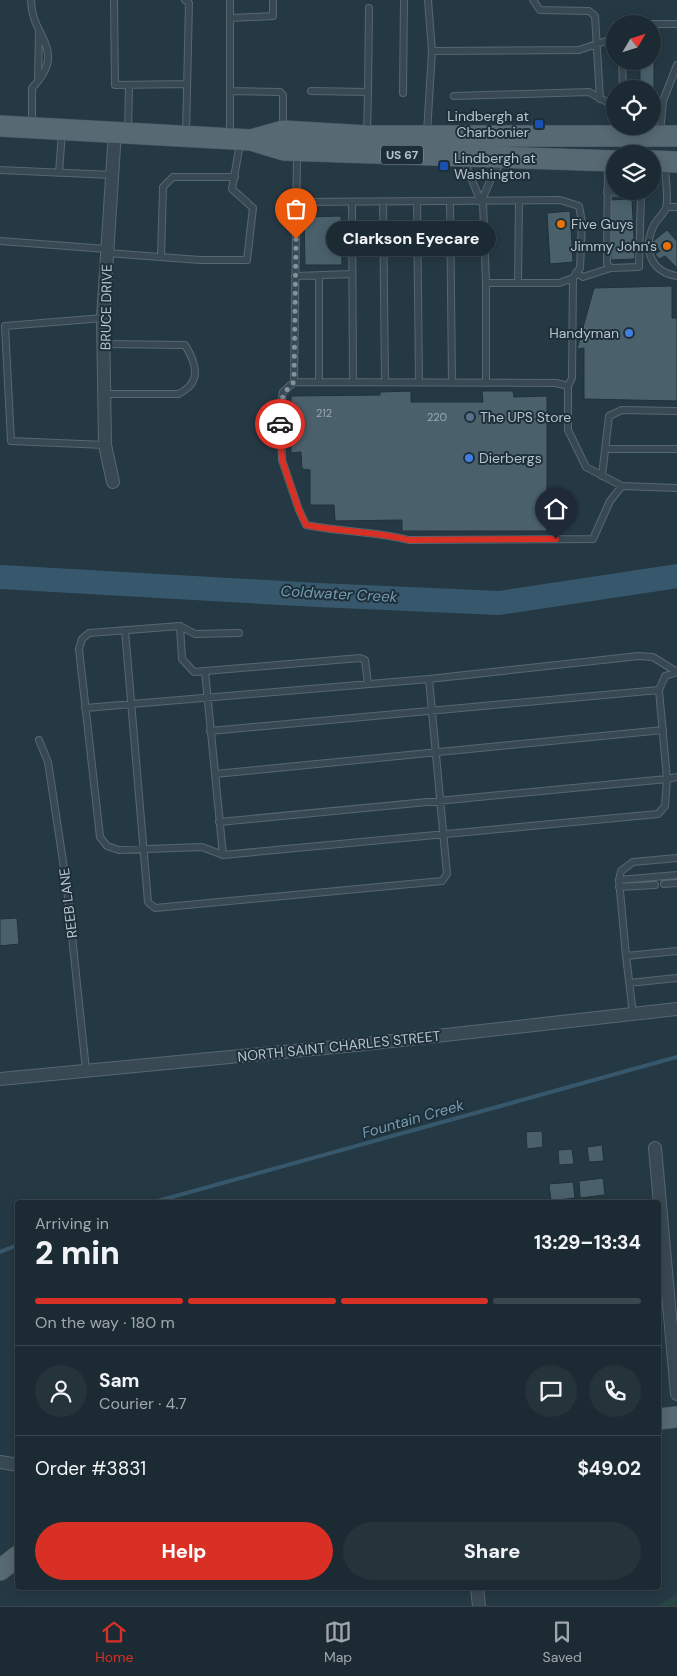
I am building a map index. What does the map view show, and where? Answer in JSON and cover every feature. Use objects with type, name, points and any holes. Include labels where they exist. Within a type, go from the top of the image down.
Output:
[{"type":"main road","name":"US 67","points":[[0,126],[121,131],[240,139],[284,150],[297,151],[462,158],[606,161]]},
{"type":"main road","name":"US 67","points":[[240,139],[283,131],[367,136],[669,136]]},
{"type":"main road","points":[[661,1419],[677,1417]]},
{"type":"street","name":"BRUCE DRIVE","points":[[113,482],[105,445],[103,318],[112,176],[121,131]]},
{"type":"street","name":"NORTH SAINT CHARLES STREET","points":[[0,1078],[347,1046],[677,1009]]},
{"type":"street","points":[[655,1148],[659,1200]]},
{"type":"street","points":[[661,1225],[673,1301],[677,1394]]},
{"type":"street","points":[[0,1462],[15,1464]]},
{"type":"street","points":[[477,1590],[479,1606]]},
{"type":"lane","points":[[31,0],[31,13],[48,44],[47,64],[32,88],[32,127]]},
{"type":"lane","points":[[114,0],[115,85],[187,84]]},
{"type":"lane","points":[[185,0],[189,4],[186,136]]},
{"type":"lane","points":[[0,241],[193,260],[247,260],[253,208],[232,189],[240,139],[230,91],[230,0]]},
{"type":"lane","points":[[230,18],[273,16],[273,0]]},
{"type":"lane","points":[[403,93],[404,0]]},
{"type":"lane","points":[[427,136],[432,51],[428,0]]},
{"type":"lane","points":[[533,0],[540,10],[590,11],[595,16],[600,99]]},
{"type":"lane","points":[[367,136],[369,8]]},
{"type":"lane","points":[[661,24],[677,24]]},
{"type":"lane","points":[[432,51],[579,50],[606,41]]},
{"type":"lane","points":[[669,136],[663,101],[677,65]]},
{"type":"lane","points":[[121,131],[128,85]]},
{"type":"lane","points":[[230,91],[280,92],[284,95],[283,131]]},
{"type":"lane","points":[[311,91],[368,92]]},
{"type":"lane","points":[[454,96],[589,92],[606,102]]},
{"type":"lane","points":[[59,173],[63,129]]},
{"type":"lane","points":[[294,382],[297,151]]},
{"type":"lane","points":[[462,158],[469,169],[482,202],[486,283],[486,382]]},
{"type":"lane","points":[[482,202],[493,174],[506,159]]},
{"type":"lane","points":[[669,162],[667,207],[654,225],[650,235],[649,252],[656,268],[668,275],[677,276]]},
{"type":"lane","points":[[0,170],[112,176]]},
{"type":"lane","points":[[161,257],[163,187],[173,177],[235,177]]},
{"type":"lane","points":[[296,202],[519,202],[560,200],[579,206],[582,222],[580,268],[574,275],[559,283],[486,283]]},
{"type":"lane","points":[[607,200],[606,264],[611,268]]},
{"type":"lane","points":[[574,275],[582,276],[611,268],[639,267],[641,200]]},
{"type":"lane","points":[[352,202],[353,382]]},
{"type":"lane","points":[[383,202],[385,382]]},
{"type":"lane","points":[[417,202],[419,382]]},
{"type":"lane","points":[[450,202],[452,382]]},
{"type":"lane","points":[[518,283],[519,202]]},
{"type":"lane","points":[[667,207],[677,207]]},
{"type":"lane","points":[[295,276],[352,274]]},
{"type":"lane","points":[[574,275],[572,378],[568,386],[568,430],[586,467],[602,476],[622,486],[677,488]]},
{"type":"lane","points":[[319,276],[319,382]]},
{"type":"lane","points":[[103,318],[5,326],[11,441],[105,445]]},
{"type":"lane","points":[[104,344],[185,345],[194,359],[195,369],[193,382],[188,390],[178,394],[104,394]]},
{"type":"lane","points":[[568,386],[556,383],[294,382],[283,392],[280,410],[282,460],[306,525],[326,529],[386,534],[409,540],[592,539],[610,501],[622,486]]},
{"type":"lane","points":[[602,476],[610,416],[622,410],[677,411]]},
{"type":"lane","points":[[605,449],[677,450]]},
{"type":"lane","points":[[180,626],[182,659],[194,672],[360,658],[365,660],[368,684]]},
{"type":"lane","points":[[239,633],[194,634],[180,626],[89,633],[82,639],[79,649],[100,837],[107,846],[119,850],[202,847],[223,855],[658,814],[665,806],[667,778],[659,690],[665,676],[677,672]]},
{"type":"lane","points":[[125,630],[148,902],[155,908],[442,880],[447,874],[428,679]]},
{"type":"lane","points":[[86,708],[428,679],[639,656],[653,657],[677,672]]},
{"type":"lane","points":[[205,671],[206,697],[223,855]]},
{"type":"lane","points":[[210,731],[659,690]]},
{"type":"lane","points":[[215,774],[663,730]]},
{"type":"lane","name":"REEB LANE","points":[[39,740],[48,762],[67,888],[86,1070]]},
{"type":"lane","points":[[219,822],[677,777]]},
{"type":"lane","points":[[633,1014],[619,884],[621,871],[626,865],[633,862],[677,858]]},
{"type":"lane","points":[[619,884],[677,875]]},
{"type":"lane","points":[[664,884],[677,883]]},
{"type":"lane","points":[[619,884],[655,885]]},
{"type":"lane","points":[[626,956],[677,951]]},
{"type":"lane","points":[[629,983],[677,978]]},
{"type":"green space","points":[[677,1594],[677,1606],[657,1606]]},
{"type":"building","points":[[640,70],[654,70],[654,80],[640,80]]},
{"type":"building","points":[[608,200],[632,200],[635,259],[611,260]]},
{"type":"building","points":[[570,211],[573,262],[550,264],[547,213]]},
{"type":"building","points":[[341,216],[342,265],[305,265],[304,217]]},
{"type":"building","name":"Jimmy John's","points":[[667,230],[677,241],[677,268],[665,256],[659,259],[655,254],[660,251],[652,242]]},
{"type":"building","name":"Handyman","points":[[672,286],[672,318],[677,318],[677,401],[584,399],[584,348],[577,349],[594,288]]},
{"type":"building","points":[[411,391],[411,402],[483,402],[482,391],[513,391],[514,397],[547,396],[547,531],[402,531],[402,520],[335,521],[334,505],[310,505],[310,470],[302,469],[301,452],[291,453],[291,396],[380,395],[380,392]]},
{"type":"building","points":[[17,918],[19,944],[0,946],[0,919]]},
{"type":"building","points":[[542,1131],[543,1147],[527,1149],[526,1132]]},
{"type":"building","points":[[602,1145],[604,1161],[589,1162],[587,1147]]},
{"type":"building","points":[[572,1149],[574,1164],[559,1165],[558,1150]]},
{"type":"building","points":[[603,1178],[605,1195],[580,1198],[579,1181]]},
{"type":"building","points":[[573,1182],[575,1198],[551,1200],[549,1184]]},
{"type":"waterway","name":"Coldwater Creek","points":[[0,577],[499,603],[677,576]]},
{"type":"waterway","name":"Fountain Creek","points":[[161,1200],[677,1057]]},
{"type":"waterway","name":"Fountain Creek","points":[[0,1252],[15,1246]]},
{"type":"way so far","points":[[280,424],[283,392],[294,382],[296,239]]},
{"type":"place","name":"Lindbergh at Charbonier","points":[[539,124]]},
{"type":"place","name":"Lindbergh at Washington","points":[[444,166]]},
{"type":"place","name":"Five Guys","points":[[561,224]]},
{"type":"place","name":"Clarkson Eyecare","points":[[296,239]]},
{"type":"place","name":"Jimmy John's","points":[[667,246]]},
{"type":"place","name":"Handyman","points":[[629,333]]},
{"type":"place","name":"The UPS Store","points":[[470,417]]},
{"type":"place","name":"Dierbergs","points":[[469,458]]},
{"type":"route","points":[[280,424],[282,460],[306,525],[326,529],[386,534],[409,540],[556,539]]}]
